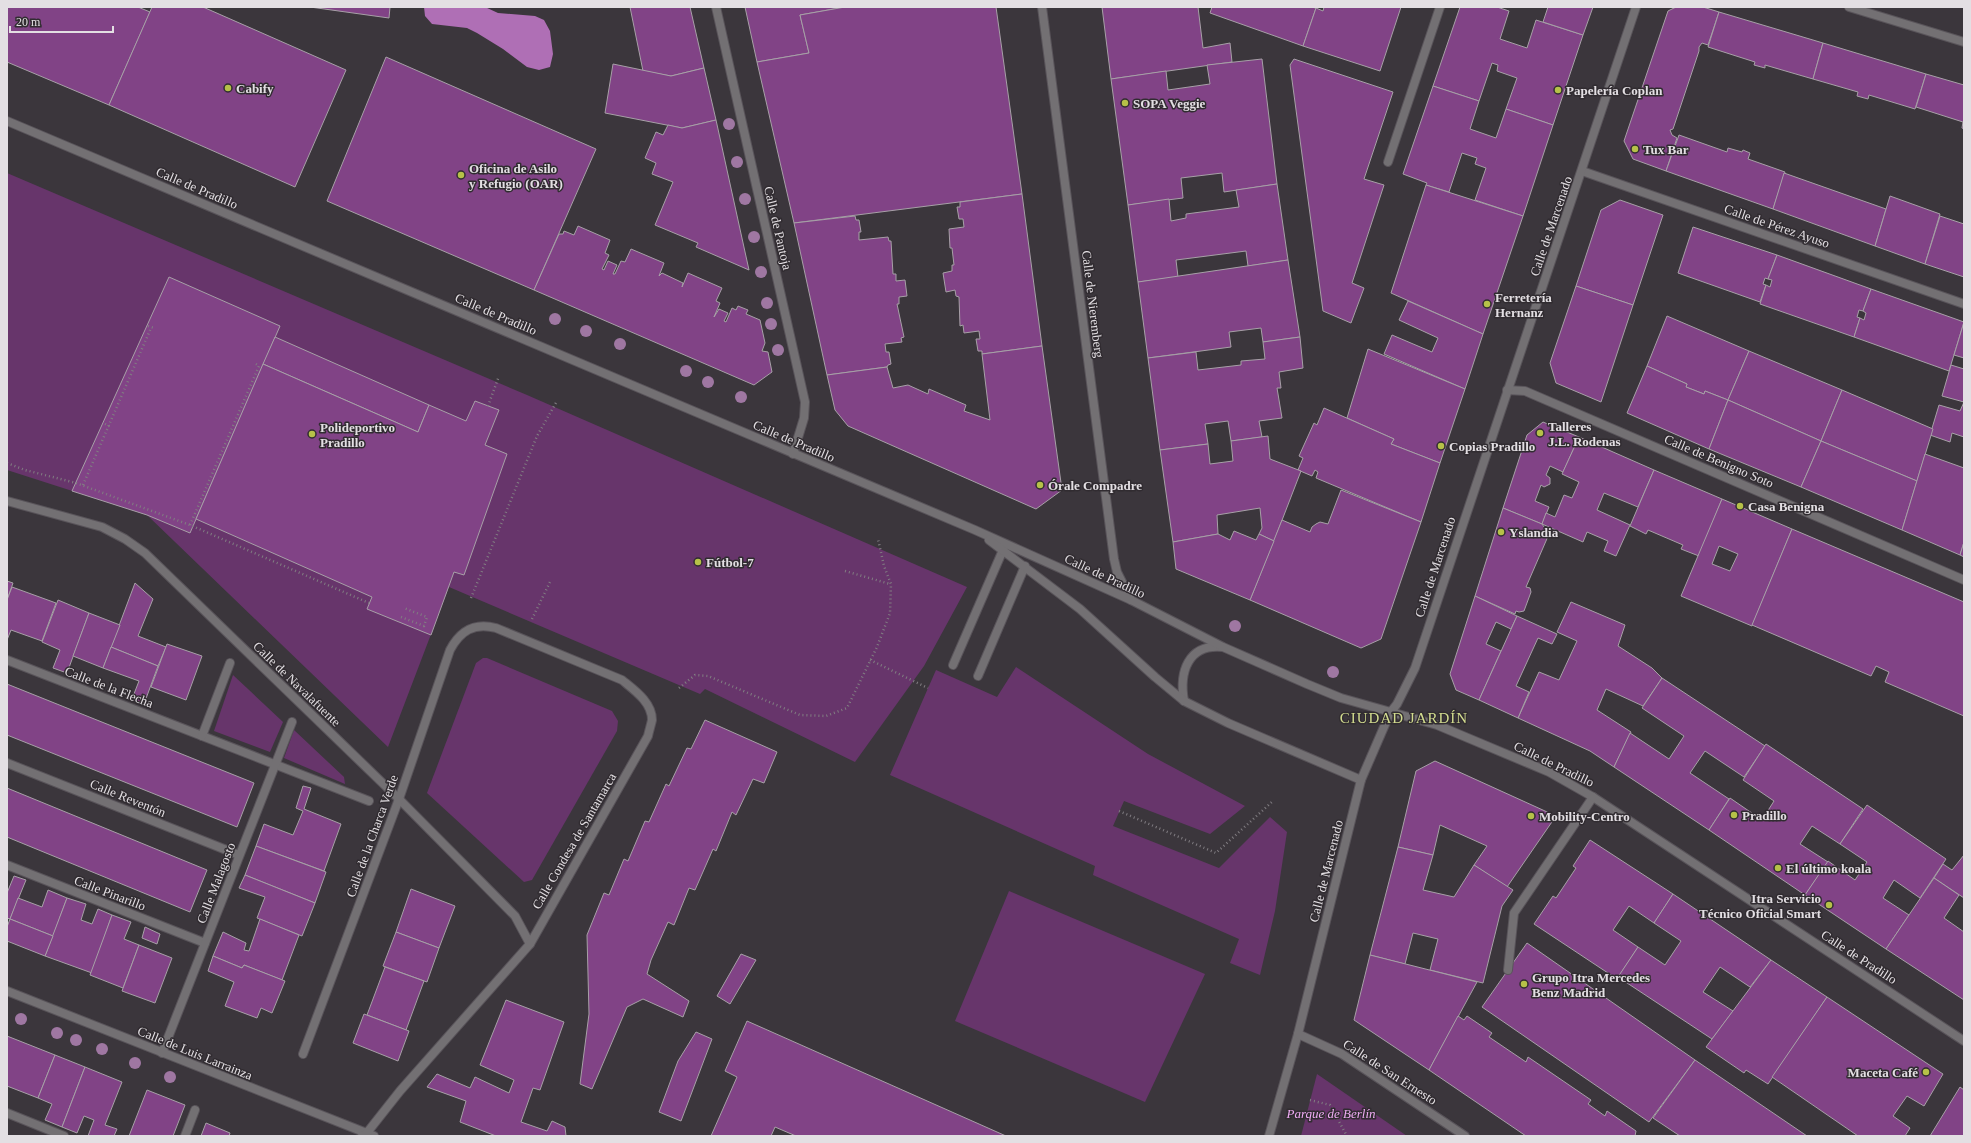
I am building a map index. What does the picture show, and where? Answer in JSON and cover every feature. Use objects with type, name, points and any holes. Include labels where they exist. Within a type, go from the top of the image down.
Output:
[{"type":"street","name":"Calle de Pantoja","points":[[716,7],[805,402],[804,418],[793,454]]},
{"type":"street","name":"Calle de Nieremberg","points":[[1042,7],[1114,558],[1118,572],[1132,600]]},
{"type":"street","points":[[1388,162],[1440,7]]},
{"type":"street","name":"Calle de Marcenado","points":[[1268,1136],[1298,1034],[1361,780],[1369,758],[1390,713],[1397,704],[1415,668],[1636,7]]},
{"type":"street","points":[[1849,7],[1964,42]]},
{"type":"street","name":"Calle de Pradillo","points":[[7,121],[975,530],[1132,600],[1223,647],[1341,698],[1444,728],[1549,772],[1594,797],[1964,1041]]},
{"type":"street","name":"Calle de Pérez Ayuso","points":[[1582,171],[1964,304]]},
{"type":"street","name":"Calle de Benigno Soto","points":[[1507,390],[1526,391],[1964,580]]},
{"type":"street","name":"Calle de Navalafuente","points":[[7,501],[102,527],[125,539],[145,553],[399,799],[515,916],[530,944]]},
{"type":"street","name":"Calle de Pradillo","points":[[975,530],[1026,566],[1080,609],[1155,678],[1184,701],[1228,723],[1361,780]]},
{"type":"street","points":[[953,665],[1003,550]]},
{"type":"street","points":[[978,676],[1026,566]]},
{"type":"street","name":"Calle Condesa de Santamarca","points":[[368,1135],[400,1091],[530,944],[648,736],[652,719],[645,701],[622,680],[496,628],[483,625],[467,630]]},
{"type":"street","name":"Calle de la Charca Verde","points":[[303,1054],[399,799],[450,650],[457,637],[467,630]]},
{"type":"street","name":"Calle de Pradillo","points":[[1184,701],[1182,679],[1189,661],[1204,647],[1223,647]]},
{"type":"street","name":"Calle de la Flecha","points":[[7,660],[369,801]]},
{"type":"street","points":[[202,736],[230,663]]},
{"type":"street","name":"Calle Malagosto","points":[[162,1053],[292,722]]},
{"type":"street","name":"Calle Reventón","points":[[7,763],[239,855]]},
{"type":"street","points":[[1508,970],[1514,913],[1594,797]]},
{"type":"street","name":"Calle Pinarillo","points":[[7,866],[205,943]]},
{"type":"street","name":"Calle de Luis Larrainza","points":[[7,991],[368,1135]]},
{"type":"street","name":"Calle de San Ernesto","points":[[1298,1034],[1342,1054],[1465,1136]]},
{"type":"street","points":[[185,1136],[195,1110]]},
{"type":"street","points":[[7,1113],[64,1136]]},
{"type":"path","points":[[83,485],[110,426],[151,327]]},
{"type":"path","points":[[190,525],[213,468],[259,366],[256,364]]},
{"type":"path","points":[[488,406],[499,376]]},
{"type":"path","points":[[471,598],[537,436],[557,401]]},
{"type":"path","points":[[105,424],[110,426]]},
{"type":"path","points":[[7,463],[83,485],[190,525],[369,603]]},
{"type":"path","points":[[679,688],[695,675],[708,676],[800,715],[826,716],[847,708],[890,613],[891,584],[884,566],[878,540]]},
{"type":"path","points":[[845,571],[891,584]]},
{"type":"path","points":[[533,616],[551,580]]},
{"type":"path","points":[[401,617],[424,626],[428,617],[404,608]]},
{"type":"path","points":[[870,660],[928,688]]},
{"type":"path","points":[[1119,811],[1216,853],[1273,801]]},
{"type":"path","points":[[1310,1100],[1330,1105],[1347,1136]]},
{"type":"green space","name":"Polideportivo Pradillo","points":[[7,173],[527,395],[967,587],[924,666],[855,762],[705,689],[700,694],[449,587],[388,747],[147,515],[7,470]]},
{"type":"green space","points":[[483,658],[487,658],[612,711],[618,721],[617,731],[532,880],[524,882],[427,793],[476,663]]},
{"type":"green space","points":[[1016,667],[1148,754],[1245,806],[1210,834],[1124,801],[1113,826],[1219,868],[1270,817],[1287,832],[1275,911],[1260,975],[1230,963],[1239,939],[1093,875],[1095,866],[890,775],[936,670],[997,697]]},
{"type":"green space","points":[[233,675],[283,722],[270,752],[214,731]]},
{"type":"green space","points":[[294,730],[344,777],[345,784],[284,758]]},
{"type":"green space","points":[[1009,891],[1205,974],[1145,1102],[955,1021]]},
{"type":"green space","name":"Parque de Berlín","points":[[1317,1074],[1407,1136],[1301,1136]]},
{"type":"shaded area","points":[[424,7],[485,7],[498,13],[535,16],[544,20],[550,31],[553,54],[550,67],[539,70],[527,67],[503,49],[467,28],[432,24],[425,16]]},
{"type":"building","points":[[7,7],[138,7],[150,12],[109,105],[7,62]]},
{"type":"building","name":"Cabify","points":[[152,7],[203,7],[346,70],[295,187],[109,105]]},
{"type":"building","points":[[310,7],[390,7],[389,18]]},
{"type":"building","points":[[630,7],[690,7],[704,68],[671,76],[643,71]]},
{"type":"building","points":[[745,7],[845,7],[800,15],[809,53],[757,62]]},
{"type":"building","points":[[845,7],[996,7],[1022,194],[794,223],[757,62],[809,53],[800,15]]},
{"type":"building","points":[[1102,7],[1198,7],[1203,48],[1230,43],[1232,62],[1111,79]]},
{"type":"building","points":[[1212,7],[1316,8],[1303,46],[1210,13]]},
{"type":"building","points":[[1324,7],[1401,7],[1380,71],[1303,46],[1316,8],[1323,11]]},
{"type":"building","points":[[1460,7],[1497,7],[1509,11],[1500,39],[1527,48],[1536,20],[1583,35],[1553,125],[1506,109],[1517,78],[1497,71],[1498,65],[1492,63],[1479,101],[1433,86]]},
{"type":"building","points":[[1548,7],[1593,7],[1583,35],[1543,22]]},
{"type":"building","points":[[1676,7],[1703,7],[1719,12],[1708,45],[1702,43],[1699,47],[1699,51],[1673,129],[1670,130],[1672,135],[1677,138],[1666,171],[1633,159],[1624,141],[1668,11]]},
{"type":"building","points":[[1719,12],[1823,43],[1813,79],[1765,65],[1765,68],[1754,65],[1755,62],[1708,47]]},
{"type":"building","points":[[1823,43],[1926,74],[1915,109],[1869,95],[1868,99],[1857,96],[1858,92],[1813,79]]},
{"type":"building","name":"Oficina de Asilo y Refugio (OAR)","points":[[386,57],[596,149],[534,290],[327,201]]},
{"type":"building","points":[[1262,59],[1277,184],[1224,192],[1222,173],[1181,178],[1183,198],[1128,205],[1111,79],[1166,71],[1168,90],[1210,84],[1207,65]]},
{"type":"building","points":[[1294,59],[1393,92],[1364,179],[1384,185],[1352,283],[1364,288],[1351,323],[1323,311],[1290,65]]},
{"type":"building","points":[[613,64],[671,76],[704,68],[716,120],[682,128],[605,113]]},
{"type":"building","points":[[1926,74],[1964,85],[1964,129],[1962,128],[1963,122],[1916,107]]},
{"type":"building","points":[[1433,86],[1479,101],[1470,129],[1496,138],[1506,109],[1553,125],[1523,216],[1475,200],[1486,168],[1475,164],[1477,158],[1462,153],[1449,192],[1426,185],[1427,183],[1403,174]]},
{"type":"building","points":[[716,120],[749,270],[696,247],[698,243],[655,225],[673,182],[652,174],[656,163],[645,158],[656,132],[663,135],[668,125],[682,128]]},
{"type":"building","points":[[1679,135],[1727,152],[1728,148],[1742,152],[1743,150],[1750,153],[1748,159],[1785,172],[1773,209],[1666,171]]},
{"type":"building","points":[[1784,173],[1886,209],[1875,246],[1773,209]]},
{"type":"building","points":[[1277,184],[1288,260],[1248,266],[1246,251],[1176,260],[1178,277],[1138,282],[1128,205],[1169,199],[1171,221],[1186,218],[1186,214],[1239,207],[1236,190]]},
{"type":"building","points":[[1426,185],[1523,216],[1483,334],[1391,293]]},
{"type":"building","points":[[1022,194],[1042,346],[982,354],[982,351],[978,351],[976,339],[980,339],[979,331],[964,333],[963,325],[960,326],[959,297],[956,296],[955,290],[946,292],[943,273],[952,271],[952,265],[954,265],[952,248],[950,248],[949,229],[964,227],[963,219],[959,219],[957,207],[960,207],[960,202]]},
{"type":"building","points":[[1890,196],[1940,214],[1925,264],[1875,246]]},
{"type":"building","points":[[1620,200],[1663,215],[1633,305],[1576,286],[1601,210]]},
{"type":"building","points":[[855,216],[856,220],[859,220],[861,232],[859,232],[859,240],[888,237],[889,241],[891,241],[893,274],[896,274],[896,281],[905,280],[907,296],[899,297],[899,304],[897,304],[904,337],[901,338],[902,342],[885,344],[886,352],[889,352],[891,364],[887,367],[827,375],[794,223]]},
{"type":"building","points":[[1940,216],[1964,224],[1964,277],[1925,264]]},
{"type":"building","points":[[578,226],[610,240],[605,253],[609,255],[602,269],[604,270],[608,261],[617,265],[613,274],[615,274],[621,261],[625,262],[631,249],[664,263],[659,276],[662,273],[683,283],[682,287],[688,273],[722,288],[716,301],[720,303],[714,317],[719,309],[728,313],[724,321],[726,322],[732,308],[736,310],[738,306],[748,310],[746,314],[760,320],[765,343],[762,351],[768,352],[772,372],[754,385],[534,290],[559,234],[563,234],[564,231],[574,235]]},
{"type":"building","points":[[1693,227],[1777,255],[1768,279],[1765,278],[1763,284],[1766,285],[1760,302],[1678,273]]},
{"type":"building","points":[[1777,255],[1871,289],[1863,311],[1859,310],[1857,317],[1860,318],[1854,337],[1760,304],[1766,285],[1770,287],[1772,280],[1768,279]]},
{"type":"building","points":[[1288,260],[1300,337],[1263,342],[1261,328],[1229,332],[1231,347],[1148,358],[1138,282]]},
{"type":"building","points":[[169,277],[280,326],[190,533],[147,515],[72,491]]},
{"type":"building","points":[[1576,286],[1633,305],[1601,402],[1556,383],[1550,363]]},
{"type":"building","points":[[1871,289],[1964,322],[1949,371],[1854,337],[1860,318],[1864,320],[1866,313],[1863,311]]},
{"type":"building","points":[[1408,301],[1483,334],[1465,389],[1384,354],[1392,335],[1432,352],[1438,338],[1399,320]]},
{"type":"building","points":[[1667,316],[1749,351],[1728,400],[1705,391],[1704,394],[1686,387],[1687,384],[1647,366]]},
{"type":"building","points":[[1964,322],[1964,358],[1954,355]]},
{"type":"building","points":[[275,337],[429,405],[418,432],[263,364]]},
{"type":"building","points":[[1300,337],[1303,368],[1279,372],[1281,388],[1277,388],[1282,418],[1259,421],[1262,437],[1231,441],[1228,421],[1205,424],[1208,444],[1160,450],[1148,358],[1196,352],[1198,370],[1241,365],[1241,361],[1265,359],[1263,342]]},
{"type":"building","points":[[1042,346],[1062,490],[1036,509],[848,426],[835,410],[827,375],[887,367],[893,388],[908,385],[928,394],[929,389],[966,405],[964,411],[990,420],[982,354]]},
{"type":"building","points":[[1368,349],[1465,389],[1440,463],[1391,444],[1394,439],[1347,418]]},
{"type":"building","points":[[1749,351],[1842,390],[1821,441],[1728,400]]},
{"type":"building","points":[[263,364],[418,432],[429,405],[466,421],[475,401],[499,410],[485,445],[507,454],[464,575],[454,572],[431,635],[367,609],[372,597],[196,519]]},
{"type":"building","points":[[1951,365],[1964,369],[1964,402],[1942,396]]},
{"type":"building","points":[[1647,366],[1687,384],[1686,387],[1704,394],[1705,391],[1728,400],[1709,449],[1627,413]]},
{"type":"building","points":[[1842,390],[1933,429],[1917,481],[1821,441]]},
{"type":"building","points":[[1728,400],[1821,441],[1801,487],[1709,449]]},
{"type":"building","points":[[1964,402],[1964,437],[1952,433],[1950,442],[1930,435],[1939,405],[1960,411]]},
{"type":"building","points":[[1324,408],[1394,439],[1391,444],[1440,463],[1421,522],[1316,478],[1318,472],[1315,470],[1312,476],[1298,470],[1303,458],[1299,456],[1314,423],[1317,425]]},
{"type":"building","points":[[1543,422],[1579,437],[1563,472],[1550,466],[1546,475],[1550,478],[1550,484],[1544,487],[1541,485],[1535,501],[1549,507],[1542,524],[1503,508],[1527,435]]},
{"type":"building","points":[[1268,436],[1270,459],[1301,471],[1274,541],[1259,534],[1262,528],[1260,508],[1217,515],[1218,534],[1173,542],[1160,450],[1208,444],[1210,464],[1233,461],[1231,441]]},
{"type":"building","points":[[1579,437],[1654,470],[1638,507],[1604,493],[1597,510],[1630,525],[1616,556],[1604,551],[1608,541],[1587,532],[1583,542],[1542,524],[1546,513],[1555,517],[1564,495],[1572,498],[1579,482],[1562,474]]},
{"type":"building","points":[[1821,441],[1917,481],[1902,530],[1801,487]]},
{"type":"building","points":[[1925,454],[1964,468],[1964,542],[1960,555],[1902,530]]},
{"type":"building","points":[[1654,470],[1722,499],[1699,556],[1681,549],[1683,545],[1648,530],[1646,534],[1630,526]]},
{"type":"building","points":[[1341,490],[1421,522],[1381,639],[1361,648],[1250,600],[1282,520],[1310,532],[1312,527],[1320,522],[1328,524]]},
{"type":"building","points":[[1722,499],[1792,529],[1752,626],[1681,596]],"holes":[[[1719,546],[1738,554],[1730,571],[1712,564]]]},
{"type":"building","points":[[1503,508],[1542,524],[1549,534],[1526,587],[1530,588],[1531,592],[1524,611],[1516,611],[1515,614],[1475,596]]},
{"type":"building","points":[[1792,529],[1964,602],[1964,716],[1885,682],[1889,672],[1876,666],[1871,676],[1752,625]]},
{"type":"building","points":[[1234,531],[1256,540],[1259,534],[1274,541],[1250,600],[1176,569],[1173,542],[1218,534],[1230,540]]},
{"type":"building","points":[[1964,542],[1964,557],[1960,555]]},
{"type":"building","points":[[7,581],[13,583],[7,600]]},
{"type":"building","points":[[135,583],[153,599],[138,636],[166,647],[158,666],[111,647]]},
{"type":"building","points":[[12,587],[56,603],[42,641],[11,630],[7,640],[7,600]]},
{"type":"building","points":[[1475,596],[1517,616],[1511,629],[1496,622],[1486,644],[1501,651],[1479,700],[1456,690],[1450,674]]},
{"type":"building","points":[[58,600],[89,613],[67,673],[53,668],[60,650],[42,642]]},
{"type":"building","points":[[1571,602],[1625,625],[1618,646],[1652,668],[1662,678],[1643,706],[1606,689],[1597,710],[1631,732],[1614,767],[1590,751],[1518,718],[1539,672],[1559,680],[1577,641],[1557,632]]},
{"type":"building","points":[[89,613],[120,625],[103,668],[73,656]]},
{"type":"building","points":[[1517,616],[1557,634],[1552,644],[1538,638],[1516,686],[1529,692],[1518,718],[1479,700]]},
{"type":"building","points":[[167,644],[202,656],[186,700],[151,687]]},
{"type":"building","points":[[111,647],[158,666],[144,704],[132,699],[139,681],[103,668]]},
{"type":"building","points":[[1662,678],[1765,746],[1744,777],[1705,751],[1690,773],[1729,799],[1709,830],[1614,767],[1630,733],[1669,759],[1684,736],[1642,708]]},
{"type":"building","points":[[7,684],[254,783],[237,827],[7,735]]},
{"type":"building","points":[[705,720],[777,752],[764,783],[753,779],[736,815],[732,812],[716,851],[713,849],[695,890],[689,888],[674,925],[668,922],[651,960],[647,974],[689,1001],[683,1017],[643,999],[627,1007],[592,1089],[580,1084],[589,1014],[587,935],[604,893],[609,895],[624,859],[628,861],[645,821],[649,822],[666,784],[669,786],[687,748],[691,749]]},
{"type":"building","points":[[1766,744],[1863,809],[1840,844],[1812,826],[1800,844],[1828,862],[1805,895],[1709,830],[1730,798],[1762,820],[1774,801],[1743,780]]},
{"type":"building","points":[[1435,761],[1556,816],[1507,887],[1474,865],[1487,846],[1440,825],[1433,855],[1398,847],[1416,771]]},
{"type":"building","points":[[303,786],[311,788],[304,809],[341,824],[324,871],[256,846],[264,824],[293,835],[303,811],[296,808]]},
{"type":"building","points":[[7,788],[207,870],[190,912],[7,837]]},
{"type":"building","points":[[1867,805],[1946,859],[1920,898],[1894,880],[1883,898],[1909,915],[1886,949],[1805,895],[1828,861],[1855,880],[1867,862],[1840,844]]},
{"type":"building","points":[[1590,840],[1673,894],[1654,923],[1629,906],[1613,930],[1638,947],[1617,979],[1534,924],[1553,896],[1556,898],[1576,868],[1573,866]]},
{"type":"building","points":[[256,846],[326,872],[315,903],[245,875]]},
{"type":"building","points":[[1398,847],[1433,855],[1423,890],[1454,897],[1474,865],[1513,890],[1502,906],[1483,983],[1430,970],[1438,939],[1413,933],[1405,964],[1370,955]]},
{"type":"building","points":[[1964,855],[1964,898],[1934,878],[1943,864],[1952,870]]},
{"type":"building","points":[[245,875],[315,903],[302,936],[257,918],[265,897],[239,888]]},
{"type":"building","points":[[14,876],[26,880],[10,919],[7,918],[7,893]]},
{"type":"building","points":[[1934,878],[1959,895],[1944,918],[1964,932],[1964,1000],[1886,949]]},
{"type":"building","points":[[411,889],[455,906],[439,948],[396,932]]},
{"type":"building","points":[[48,890],[67,898],[53,936],[10,919],[18,898],[42,907]]},
{"type":"building","points":[[1673,894],[1771,960],[1750,987],[1720,967],[1703,992],[1733,1011],[1712,1039],[1618,977],[1638,947],[1665,965],[1681,941],[1654,923]]},
{"type":"building","points":[[67,898],[86,904],[81,920],[92,924],[98,909],[112,915],[92,973],[45,956]]},
{"type":"building","points":[[112,915],[131,922],[124,939],[139,945],[123,988],[90,975]]},
{"type":"building","points":[[10,919],[53,936],[45,956],[7,941],[7,927]]},
{"type":"building","points":[[260,919],[299,935],[282,980],[244,965],[242,968],[213,956],[223,932],[246,943],[244,950],[249,951]]},
{"type":"building","points":[[145,927],[160,934],[157,944],[142,938]]},
{"type":"building","points":[[396,932],[439,948],[427,982],[383,966]]},
{"type":"building","points":[[1527,943],[1695,1060],[1649,1122],[1482,1007]]},
{"type":"building","points":[[139,945],[172,958],[155,1003],[122,991]]},
{"type":"building","points":[[741,954],[756,960],[730,1004],[717,996]]},
{"type":"building","points":[[1370,955],[1477,982],[1429,1070],[1354,1020]]},
{"type":"building","points":[[213,956],[242,968],[244,965],[285,981],[272,1013],[261,1008],[257,1018],[225,1006],[234,982],[208,971]]},
{"type":"building","points":[[1771,960],[1827,997],[1768,1084],[1746,1070],[1744,1073],[1706,1047]]},
{"type":"building","points":[[385,967],[424,981],[406,1030],[367,1015]]},
{"type":"building","points":[[1827,997],[1943,1074],[1924,1106],[1907,1096],[1893,1116],[1910,1128],[1905,1136],[1858,1136],[1772,1077]]},
{"type":"building","points":[[506,1000],[564,1022],[540,1090],[533,1088],[521,1122],[547,1131],[552,1121],[565,1127],[566,1136],[496,1136],[460,1122],[466,1101],[427,1087],[437,1074],[470,1088],[475,1077],[509,1093],[514,1080],[480,1065]]},
{"type":"building","points":[[364,1014],[409,1031],[398,1061],[353,1043]]},
{"type":"building","points":[[1458,1016],[1464,1020],[1467,1016],[1492,1033],[1489,1037],[1526,1062],[1528,1057],[1591,1100],[1588,1104],[1605,1116],[1607,1111],[1636,1131],[1635,1136],[1526,1136],[1429,1070]]},
{"type":"building","points":[[747,1021],[1006,1136],[796,1136],[775,1127],[771,1136],[711,1136],[737,1077],[725,1071]]},
{"type":"building","points":[[696,1032],[712,1039],[681,1121],[659,1112],[678,1061]]},
{"type":"building","points":[[7,1036],[55,1055],[38,1098],[7,1086]]},
{"type":"building","points":[[55,1055],[85,1067],[62,1127],[45,1120],[52,1104],[38,1098]]},
{"type":"building","points":[[1695,1060],[1807,1136],[1680,1136],[1653,1118]]},
{"type":"building","points":[[85,1067],[122,1082],[105,1125],[117,1129],[114,1136],[88,1136],[94,1120],[84,1116],[77,1133],[62,1127]]},
{"type":"building","points":[[1960,1087],[1964,1090],[1964,1136],[1930,1136]]},
{"type":"building","points":[[147,1090],[185,1105],[173,1136],[129,1136]]},
{"type":"building","points":[[206,1123],[230,1133],[229,1136],[201,1136]]},
{"type":"place","name":"Cabify","points":[[228,88]]},
{"type":"place","name":"Papelería Coplan","points":[[1558,90]]},
{"type":"place","name":"SOPA Veggie","points":[[1125,103]]},
{"type":"place","name":"Tux Bar","points":[[1635,149]]},
{"type":"place","name":"Oficina de Asilo y Refugio (OAR)","points":[[461,175]]},
{"type":"place","name":"Ferretería Hernanz","points":[[1487,304]]},
{"type":"place","name":"Talleres J.L. Rodenas","points":[[1540,433]]},
{"type":"place","name":"Polideportivo Pradillo","points":[[312,434]]},
{"type":"place","name":"Copias Pradillo","points":[[1441,446]]},
{"type":"place","name":"Órale Compadre","points":[[1040,485]]},
{"type":"place","name":"Casa Benigna","points":[[1740,506]]},
{"type":"place","name":"Yslandia","points":[[1501,532]]},
{"type":"place","name":"Fútbol-7","points":[[698,562]]},
{"type":"place","name":"Pradillo","points":[[1734,815]]},
{"type":"place","name":"Mobility-Centro","points":[[1531,816]]},
{"type":"place","name":"El último koala","points":[[1778,868]]},
{"type":"place","name":"Itra Servicio Técnico Oficial Smart","points":[[1829,905]]},
{"type":"place","name":"Grupo Itra Mercedes Benz Madrid","points":[[1524,984]]},
{"type":"place","name":"Maceta Café","points":[[1926,1072]]},
{"type":"district","name":"CIUDAD JARDÍN","points":[[1404,718]]}]
